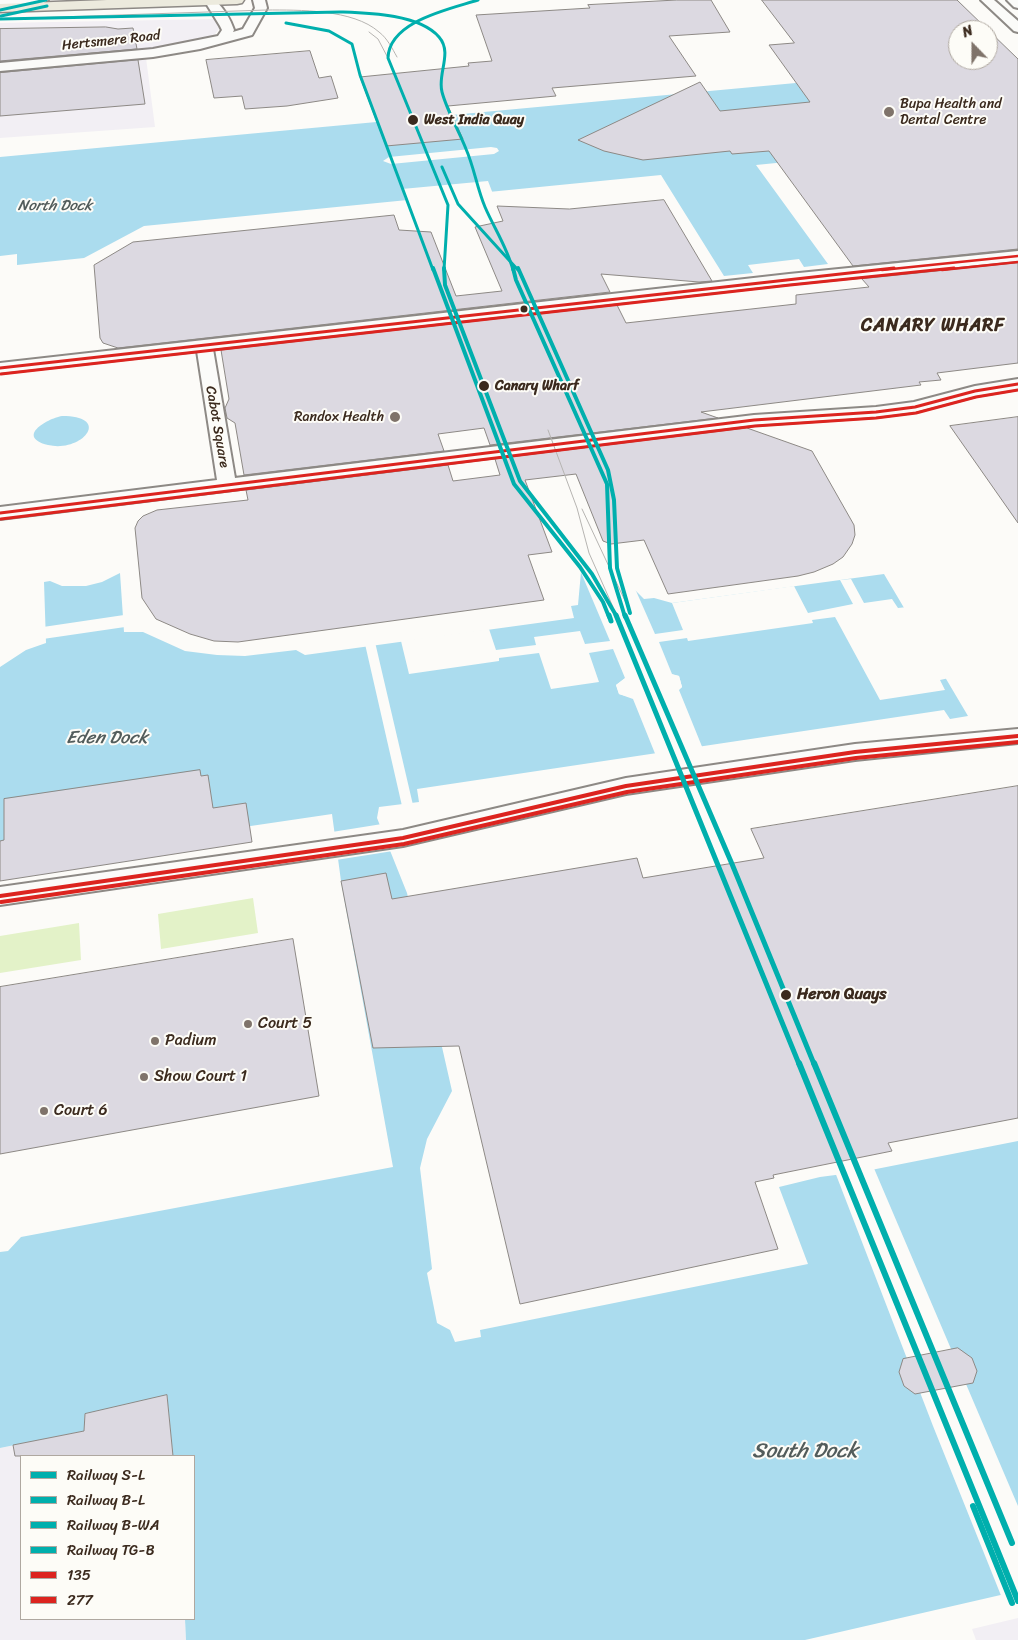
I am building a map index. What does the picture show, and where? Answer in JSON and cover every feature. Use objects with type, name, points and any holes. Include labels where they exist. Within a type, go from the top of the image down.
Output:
[{"type":"highway","points":[[0,8],[236,0]]},
{"type":"street","points":[[0,1],[42,0]]},
{"type":"street","name":"Hertsmere Road","points":[[0,67],[153,53],[200,45],[248,32],[261,8],[259,0]]},
{"type":"street","points":[[987,0],[1018,28]]},
{"type":"street","points":[[996,9],[1011,8],[1018,4],[1013,0]]},
{"type":"street","points":[[209,1],[218,8],[225,20],[228,30],[224,37]]},
{"type":"street","points":[[0,368],[789,279],[1018,256]]},
{"type":"street","name":"Cabot Square","points":[[0,513],[227,485],[204,346]]},
{"type":"street","points":[[227,485],[754,420],[915,408],[975,391],[1018,384]]},
{"type":"street","points":[[0,896],[334,850],[397,839],[636,785],[855,752],[1018,736]]},
{"type":"shaded area","points":[[216,19],[219,29],[215,34],[206,39],[145,50],[155,127],[0,138],[0,23]]},
{"type":"shaded area","points":[[167,1395],[173,1455],[20,1455],[20,1620],[185,1620],[186,1640],[0,1640],[0,1448],[84,1431],[85,1414]]},
{"type":"shaded area","points":[[1018,1618],[1018,1640],[976,1640],[972,1629]]},
{"type":"green space","points":[[253,898],[258,933],[161,949],[158,914]]},
{"type":"green space","points":[[79,923],[81,960],[0,973],[0,936]]},
{"type":"water","name":"North Dock","points":[[871,76],[1018,139],[756,165],[828,264],[804,267],[799,259],[748,265],[753,273],[724,276],[661,175],[144,226],[84,258],[17,265],[17,254],[0,256],[0,157]]},
{"type":"water","points":[[62,416],[77,418],[86,422],[89,427],[87,433],[72,444],[60,446],[48,445],[34,438],[34,433],[42,424]]},
{"type":"water","name":"South Dock","points":[[613,568],[644,599],[654,598],[672,603],[884,574],[968,716],[950,719],[944,710],[417,789],[419,802],[379,807],[377,818],[407,893],[452,1091],[427,1139],[420,1168],[432,1269],[427,1273],[437,1323],[450,1330],[455,1342],[481,1337],[480,1330],[808,1264],[779,1187],[820,1177],[866,1171],[1018,1141],[1018,1591],[805,1640],[186,1640],[185,1620],[195,1620],[195,1455],[173,1455],[167,1395],[85,1414],[84,1431],[0,1448],[0,1252],[8,1251],[21,1237],[393,1167],[341,881],[332,814],[0,863],[0,667],[26,650],[46,643],[44,582],[50,581],[62,586],[86,586],[102,582],[120,573],[124,632],[143,632],[185,651],[217,655],[245,656],[296,650],[305,655],[574,618],[571,606],[578,605],[581,572]],"holes":[[[665,673],[679,676],[682,687],[660,697],[635,698],[619,694],[616,685],[627,677]]]},
{"type":"pier","points":[[497,148],[499,151],[494,154],[391,164],[383,161],[389,157]]},
{"type":"pier","points":[[488,181],[493,194],[406,203],[402,189]]},
{"type":"pier","points":[[613,565],[633,584],[655,634],[683,630],[672,603],[794,586],[808,613],[853,604],[840,580],[851,579],[864,603],[892,599],[898,608],[907,607],[949,678],[940,680],[945,690],[880,700],[835,617],[812,620],[813,623],[688,641],[687,638],[659,642],[672,674],[679,676],[682,687],[679,690],[703,749],[656,756],[633,699],[619,694],[616,685],[625,678],[613,649],[589,653],[599,682],[551,689],[539,653],[499,658],[499,661],[409,674],[401,641],[489,629],[496,650],[536,645],[534,637],[580,631],[585,644],[610,641],[580,570]],"holes":[[[665,675],[677,679],[680,686],[673,691],[633,697],[621,692],[619,686],[628,680]]]},
{"type":"pier","points":[[124,615],[125,627],[43,639],[43,627]]},
{"type":"pier","points":[[375,642],[413,805],[402,806],[365,644],[371,645]]},
{"type":"pier","points":[[382,824],[393,851],[336,860],[332,832]]},
{"type":"pier","points":[[873,1166],[1018,1506],[1018,1594],[1002,1598],[835,1172]]},
{"type":"building","points":[[711,0],[730,32],[669,36],[696,76],[552,88],[556,96],[448,106],[463,139],[386,146],[360,77],[469,66],[468,63],[492,61],[476,15],[590,8],[588,5]]},
{"type":"building","points":[[762,0],[957,0],[978,20],[948,20],[948,70],[998,70],[998,40],[1018,59],[1018,249],[853,266],[769,151],[732,154],[730,151],[643,160],[604,151],[578,140],[700,82],[720,111],[810,102],[769,45],[794,43]]},
{"type":"building","points":[[106,27],[118,29],[133,28],[137,49],[0,61],[0,29]]},
{"type":"building","points":[[310,51],[319,78],[331,76],[338,98],[287,106],[245,109],[242,96],[214,98],[206,60]]},
{"type":"building","points":[[138,60],[145,104],[0,116],[0,73]]},
{"type":"building","points":[[664,200],[712,281],[699,282],[601,274],[610,292],[118,348],[103,343],[100,338],[94,265],[133,242],[394,215],[399,230],[431,232],[456,296],[502,291],[475,227],[503,221],[497,206],[569,209]]},
{"type":"building","points":[[1018,263],[1018,363],[937,373],[941,380],[919,382],[921,385],[701,412],[718,418],[490,445],[484,428],[438,434],[444,451],[244,475],[235,423],[227,418],[225,408],[229,399],[221,350],[617,305],[626,323],[796,304],[796,295],[869,287],[862,279]]},
{"type":"building","points":[[1018,417],[1018,523],[950,426]]},
{"type":"building","points":[[747,428],[812,451],[854,525],[855,535],[852,544],[843,557],[833,564],[798,576],[668,594],[644,540],[611,544],[603,541],[576,474],[525,480],[552,552],[528,555],[544,600],[238,642],[214,641],[190,634],[156,619],[142,598],[135,528],[143,516],[157,510],[248,500],[246,490],[448,465],[453,481],[500,475],[495,459]]},
{"type":"building","points":[[200,770],[201,776],[208,775],[213,808],[246,803],[252,842],[0,881],[0,841],[4,840],[4,799]]},
{"type":"building","points":[[1018,786],[1018,1118],[888,1143],[892,1151],[773,1175],[774,1178],[755,1182],[778,1249],[520,1304],[459,1046],[373,1048],[341,881],[386,873],[392,899],[637,858],[643,878],[764,858],[751,829]]},
{"type":"building","name":"Padium","points":[[293,939],[319,1096],[0,1154],[0,987]]},
{"type":"building","points":[[958,1348],[972,1358],[977,1371],[973,1383],[915,1394],[904,1386],[899,1372],[903,1359]]},
{"type":"building","points":[[167,1395],[173,1455],[15,1456],[13,1445],[84,1431],[85,1414]]},
{"type":"tram line","points":[[0,19],[266,10],[325,12],[368,24],[384,37],[397,57]]},
{"type":"tram line","points":[[369,32],[378,39],[388,58]]},
{"type":"tram line","points":[[548,430],[577,508],[589,553],[613,607]]},
{"type":"tram line","points":[[582,509],[627,605]]},
{"type":"rail line","name":"B-WA","points":[[0,10],[46,0]]},
{"type":"rail line","name":"S-L","points":[[478,0],[415,22],[395,37],[388,52],[388,58],[448,205],[444,265],[445,285],[520,481],[592,574],[613,607],[1018,1601]]},
{"type":"rail line","name":"TG-B","points":[[1,16],[47,6]]},
{"type":"rail line","name":"B-L","points":[[0,19],[205,14],[354,13],[380,15],[419,24],[433,32],[443,43],[445,56],[442,92],[470,157],[484,205],[509,256],[516,280],[607,484],[610,568],[621,607],[732,864],[1012,1543]]},
{"type":"rail line","name":"B-L","points":[[286,23],[312,26],[329,31],[352,44],[360,75],[514,484],[580,567],[603,602],[611,621]]},
{"type":"rail line","name":"S-L","points":[[442,167],[458,204],[517,267],[608,470],[614,500],[617,568],[630,613]]},
{"type":"rail line","name":"B-L","points":[[973,1506],[1012,1603]]},
{"type":"transit line","name":"135","points":[[0,368],[789,279],[1018,256]]},
{"type":"transit line","name":"277","points":[[1,374],[790,285],[1018,262]]},
{"type":"transit line","name":"135","points":[[0,513],[754,420],[876,412],[915,407],[975,391],[1018,384]]},
{"type":"transit line","name":"277","points":[[1,519],[755,426],[876,418],[916,413],[976,397],[1018,390]]},
{"type":"transit line","name":"135","points":[[0,896],[403,838],[626,786],[855,752],[1018,736]]},
{"type":"transit line","name":"277","points":[[1,902],[404,844],[627,792],[856,758],[1018,742]]},
{"type":"place","name":"Bupa Health and Dental Centre","points":[[889,112]]},
{"type":"place","name":"West India Quay","points":[[413,120]]},
{"type":"place","name":"Canary Wharf","points":[[484,386]]},
{"type":"place","name":"Randox Health","points":[[395,417]]},
{"type":"place","name":"Heron Quays","points":[[786,995]]},
{"type":"place","name":"Court 5","points":[[248,1024]]},
{"type":"place","name":"Padium","points":[[155,1041]]},
{"type":"place","name":"Show Court 1","points":[[144,1077]]},
{"type":"place","name":"Court 6","points":[[44,1111]]},
{"type":"district","name":"CANARY WHARF","points":[[933,326]]},
{"type":"water label","name":"Eden Dock","points":[[107,738]]}]
